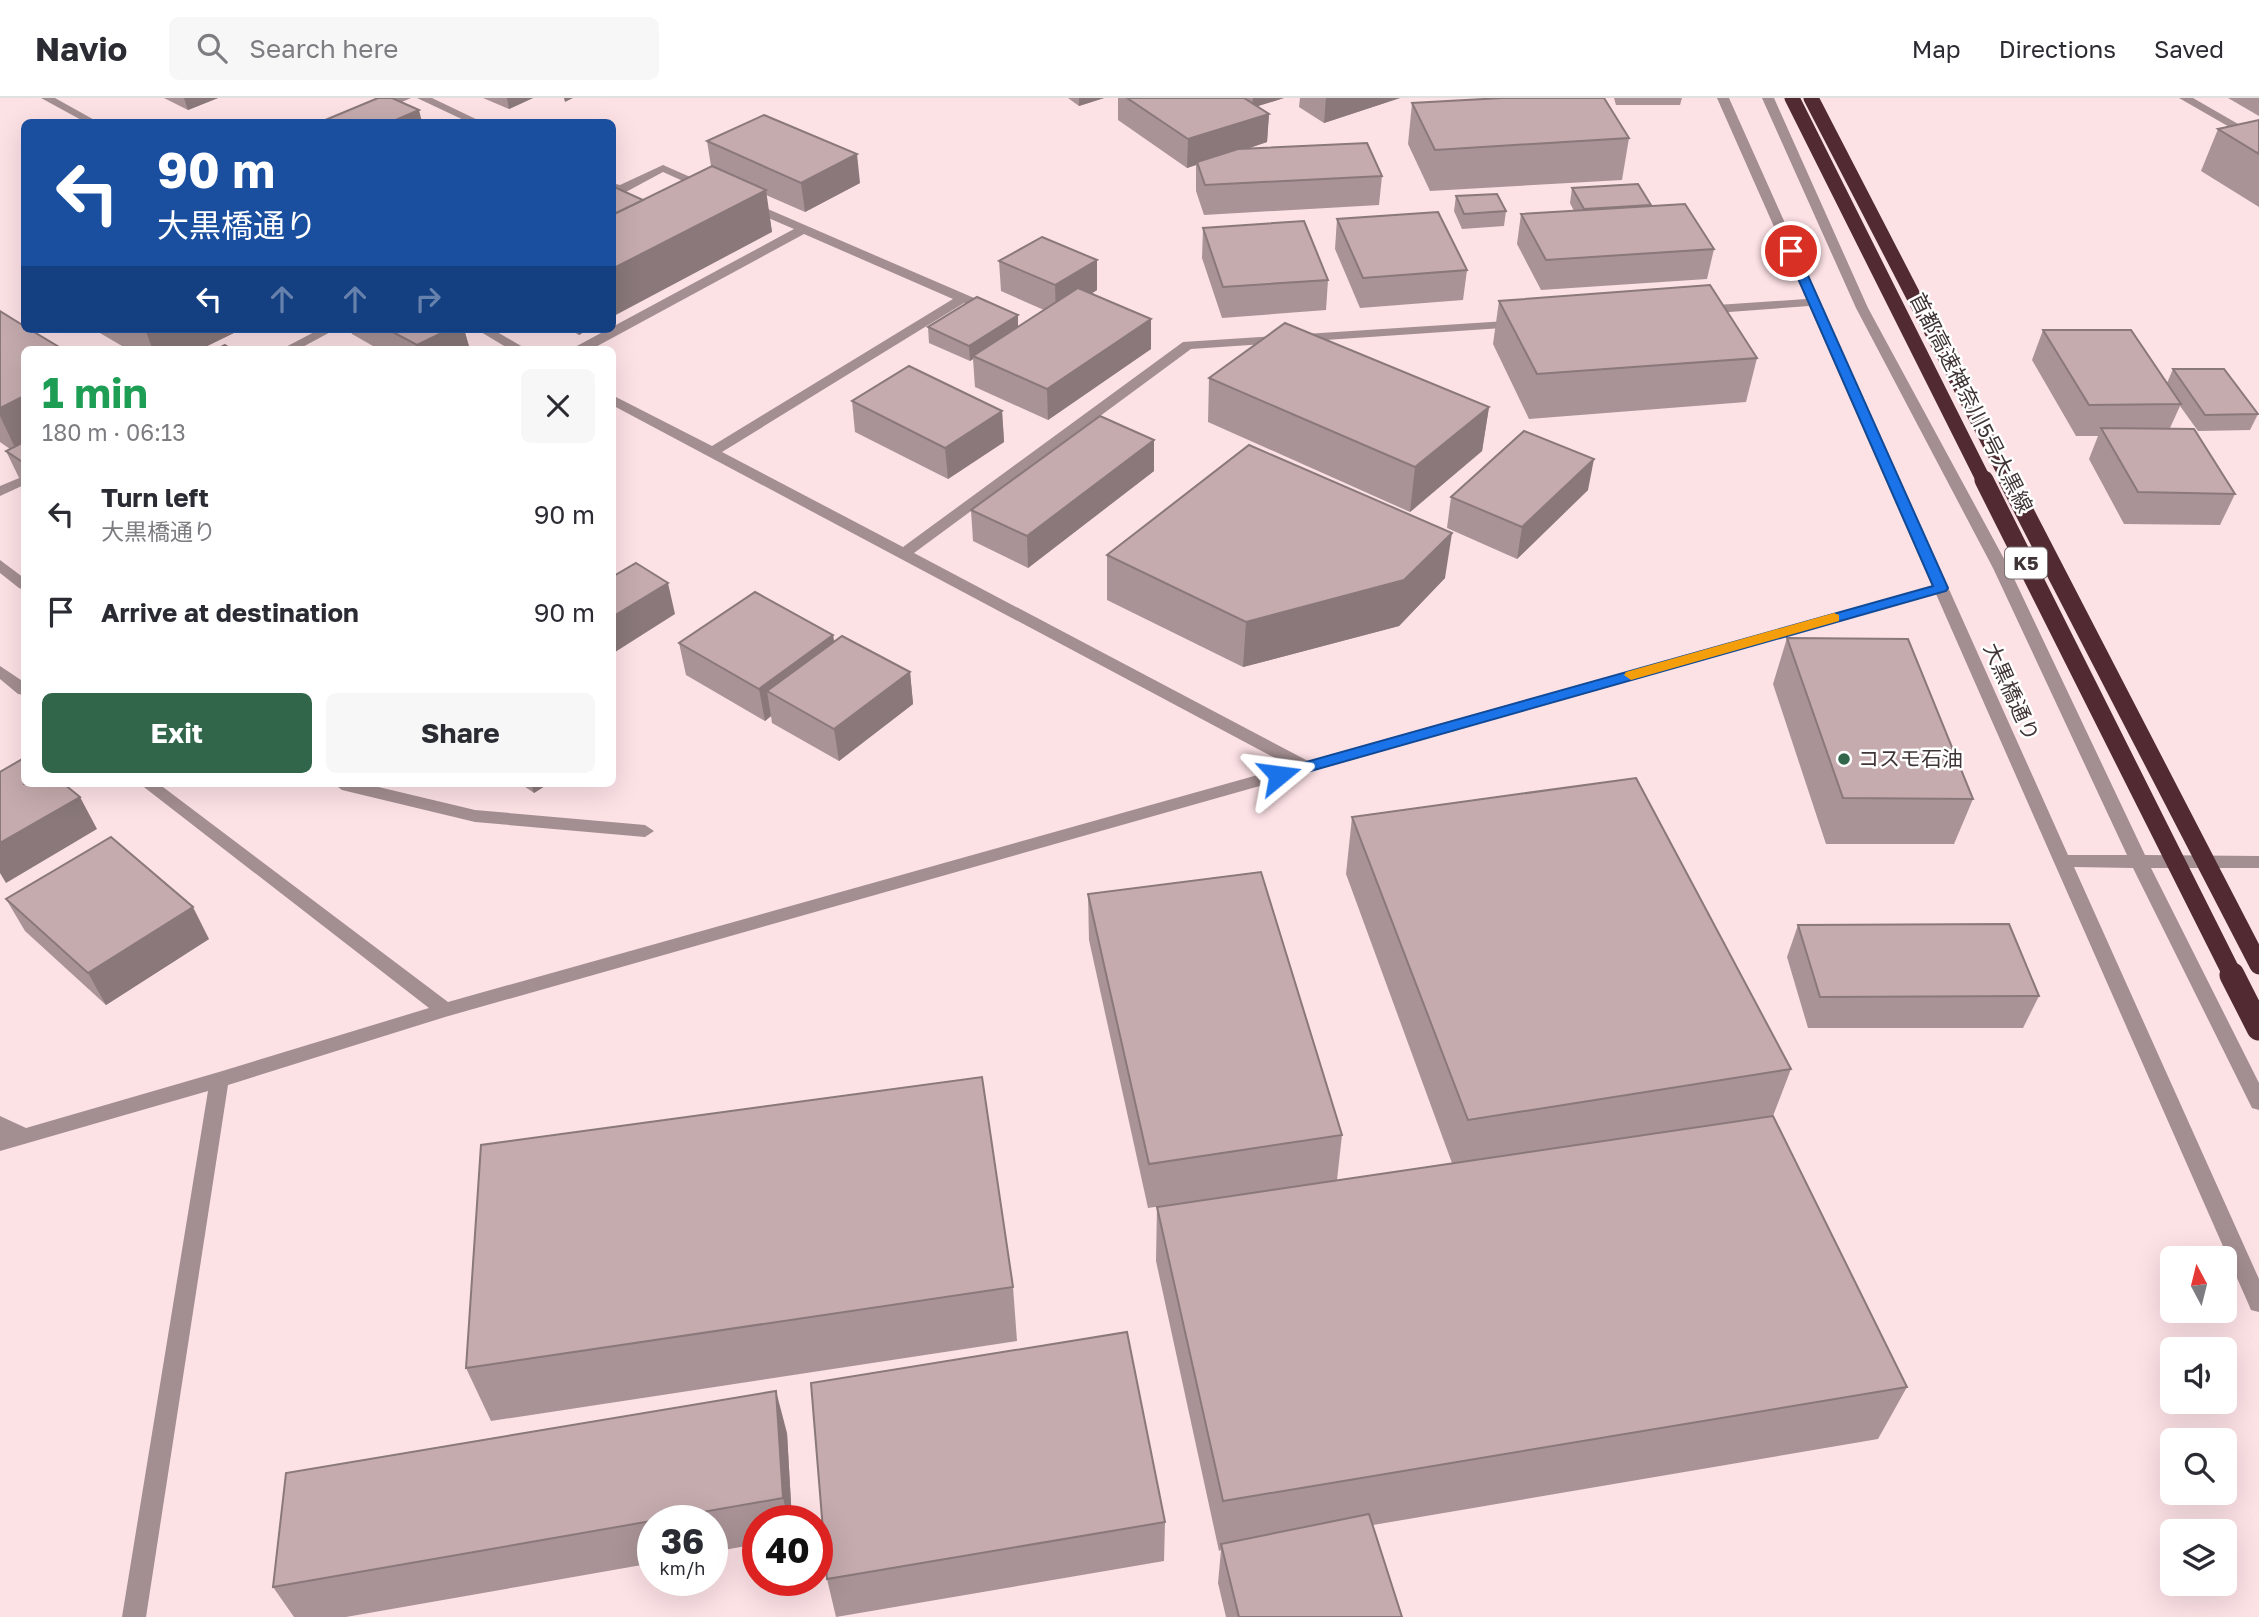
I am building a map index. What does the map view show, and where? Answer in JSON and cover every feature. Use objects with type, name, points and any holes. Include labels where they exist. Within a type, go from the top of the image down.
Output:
[{"type":"highway","name":"首都高速神奈川5号大黒線","points":[[1792,98],[2259,1028]]},
{"type":"highway","name":"首都高速神奈川5号大黒線","points":[[1811,98],[2259,965]]},
{"type":"street","points":[[47,98],[86,119]]},
{"type":"street","points":[[354,119],[405,98]]},
{"type":"street","points":[[423,98],[469,119]]},
{"type":"street","name":"大黒橋通り","points":[[1723,98],[2259,1303]]},
{"type":"street","name":"大黒橋通り","points":[[1768,98],[1862,308],[2001,568],[2139,862],[2259,1102]]},
{"type":"street","points":[[2185,98],[2259,141]]},
{"type":"street","points":[[616,190],[663,167],[715,190]]},
{"type":"street","points":[[740,201],[994,311]]},
{"type":"street","points":[[616,331],[804,229]]},
{"type":"street","points":[[712,452],[963,298]]},
{"type":"street","points":[[1689,311],[1814,302]]},
{"type":"street","points":[[904,554],[1188,345],[1536,321]]},
{"type":"street","points":[[295,346],[322,333]]},
{"type":"street","points":[[489,333],[514,346]]},
{"type":"street","points":[[587,346],[611,333]]},
{"type":"street","points":[[616,400],[1306,767]]},
{"type":"street","points":[[0,492],[21,482]]},
{"type":"street","points":[[0,565],[21,582]]},
{"type":"street","points":[[0,1143],[219,1080],[445,1010],[1941,588]]},
{"type":"street","points":[[0,671],[21,688]]},
{"type":"street","points":[[152,787],[445,1010]]},
{"type":"street","points":[[354,787],[475,816],[645,831]]},
{"type":"street","points":[[2061,861],[2259,862]]},
{"type":"street","points":[[134,1617],[219,1080]]},
{"type":"street","points":[[0,1124],[24,1136]]},
{"type":"building","points":[[378,98],[392,98],[419,110],[398,119],[328,119]]},
{"type":"building","points":[[1127,98],[1244,98],[1269,114],[1188,139]]},
{"type":"building","points":[[1502,98],[1604,98],[1629,138],[1435,150],[1412,103]]},
{"type":"building","points":[[764,115],[857,154],[801,183],[707,141]]},
{"type":"building","points":[[2259,120],[2259,154],[2218,129]]},
{"type":"building","points":[[1367,143],[1382,176],[1205,185],[1197,162],[1238,149]]},
{"type":"building","points":[[712,166],[766,190],[616,267],[616,213]]},
{"type":"building","points":[[1638,184],[1651,205],[1584,209],[1572,188]]},
{"type":"building","points":[[616,188],[643,200],[616,213]]},
{"type":"building","points":[[1497,194],[1506,211],[1464,214],[1456,196]]},
{"type":"building","points":[[1685,204],[1714,249],[1546,260],[1521,214]]},
{"type":"building","points":[[1438,212],[1467,270],[1363,278],[1337,219]]},
{"type":"building","points":[[1304,221],[1328,280],[1223,287],[1203,228]]},
{"type":"building","points":[[1042,237],[1097,260],[1055,285],[999,261]]},
{"type":"building","points":[[1710,285],[1757,358],[1537,374],[1499,301]]},
{"type":"building","points":[[1078,288],[1151,319],[1047,389],[973,356]]},
{"type":"building","points":[[977,297],[1018,315],[969,346],[928,327]]},
{"type":"building","points":[[0,311],[21,324],[21,333],[36,333],[57,346],[21,346],[21,398],[0,408]]},
{"type":"building","points":[[1285,323],[1489,407],[1415,467],[1209,378]]},
{"type":"building","points":[[2043,330],[2131,330],[2181,404],[2089,405]]},
{"type":"building","points":[[394,333],[442,333],[417,345]]},
{"type":"building","points":[[909,366],[1002,411],[945,448],[852,401]]},
{"type":"building","points":[[2173,369],[2224,369],[2258,414],[2205,415]]},
{"type":"building","points":[[1100,416],[1154,440],[1027,536],[971,510]]},
{"type":"building","points":[[2101,428],[2194,429],[2235,494],[2138,492]]},
{"type":"building","points":[[1524,431],[1594,459],[1522,527],[1451,497]]},
{"type":"building","points":[[21,444],[21,461],[6,451]]},
{"type":"building","points":[[1249,445],[1452,533],[1404,580],[1246,622],[1107,555]]},
{"type":"building","points":[[636,563],[668,583],[616,615],[616,575]]},
{"type":"building","points":[[755,592],[833,635],[759,689],[679,643]]},
{"type":"building","points":[[842,636],[910,672],[834,729],[767,691]]},
{"type":"building","points":[[1787,638],[1908,639],[1973,799],[1843,798]]},
{"type":"building","points":[[21,760],[21,787],[68,787],[80,797],[0,843],[0,772]]},
{"type":"building","points":[[1636,778],[1791,1069],[1468,1120],[1352,817]]},
{"type":"building","points":[[111,837],[193,907],[88,973],[6,899]]},
{"type":"building","points":[[1261,872],[1342,1135],[1149,1164],[1088,894]]},
{"type":"building","points":[[2009,924],[2039,996],[1820,997],[1798,925]]},
{"type":"building","points":[[982,1077],[1013,1287],[466,1368],[481,1145]]},
{"type":"building","points":[[1773,1116],[1907,1387],[1223,1501],[1157,1207]]},
{"type":"building","points":[[1127,1332],[1165,1522],[833,1578],[833,1505],[821,1505],[811,1383]]},
{"type":"building","points":[[776,1391],[783,1498],[728,1508],[728,1505],[637,1505],[637,1523],[273,1587],[286,1473]]},
{"type":"building","points":[[1369,1514],[1402,1617],[1239,1617],[1221,1544]]},
{"type":"slow traffic","points":[[1631,675],[1834,618]]},
{"type":"place","name":"コスモ石油","points":[[1844,759]]},
{"type":"route","points":[[1279,775],[1941,588],[1791,251]]}]
